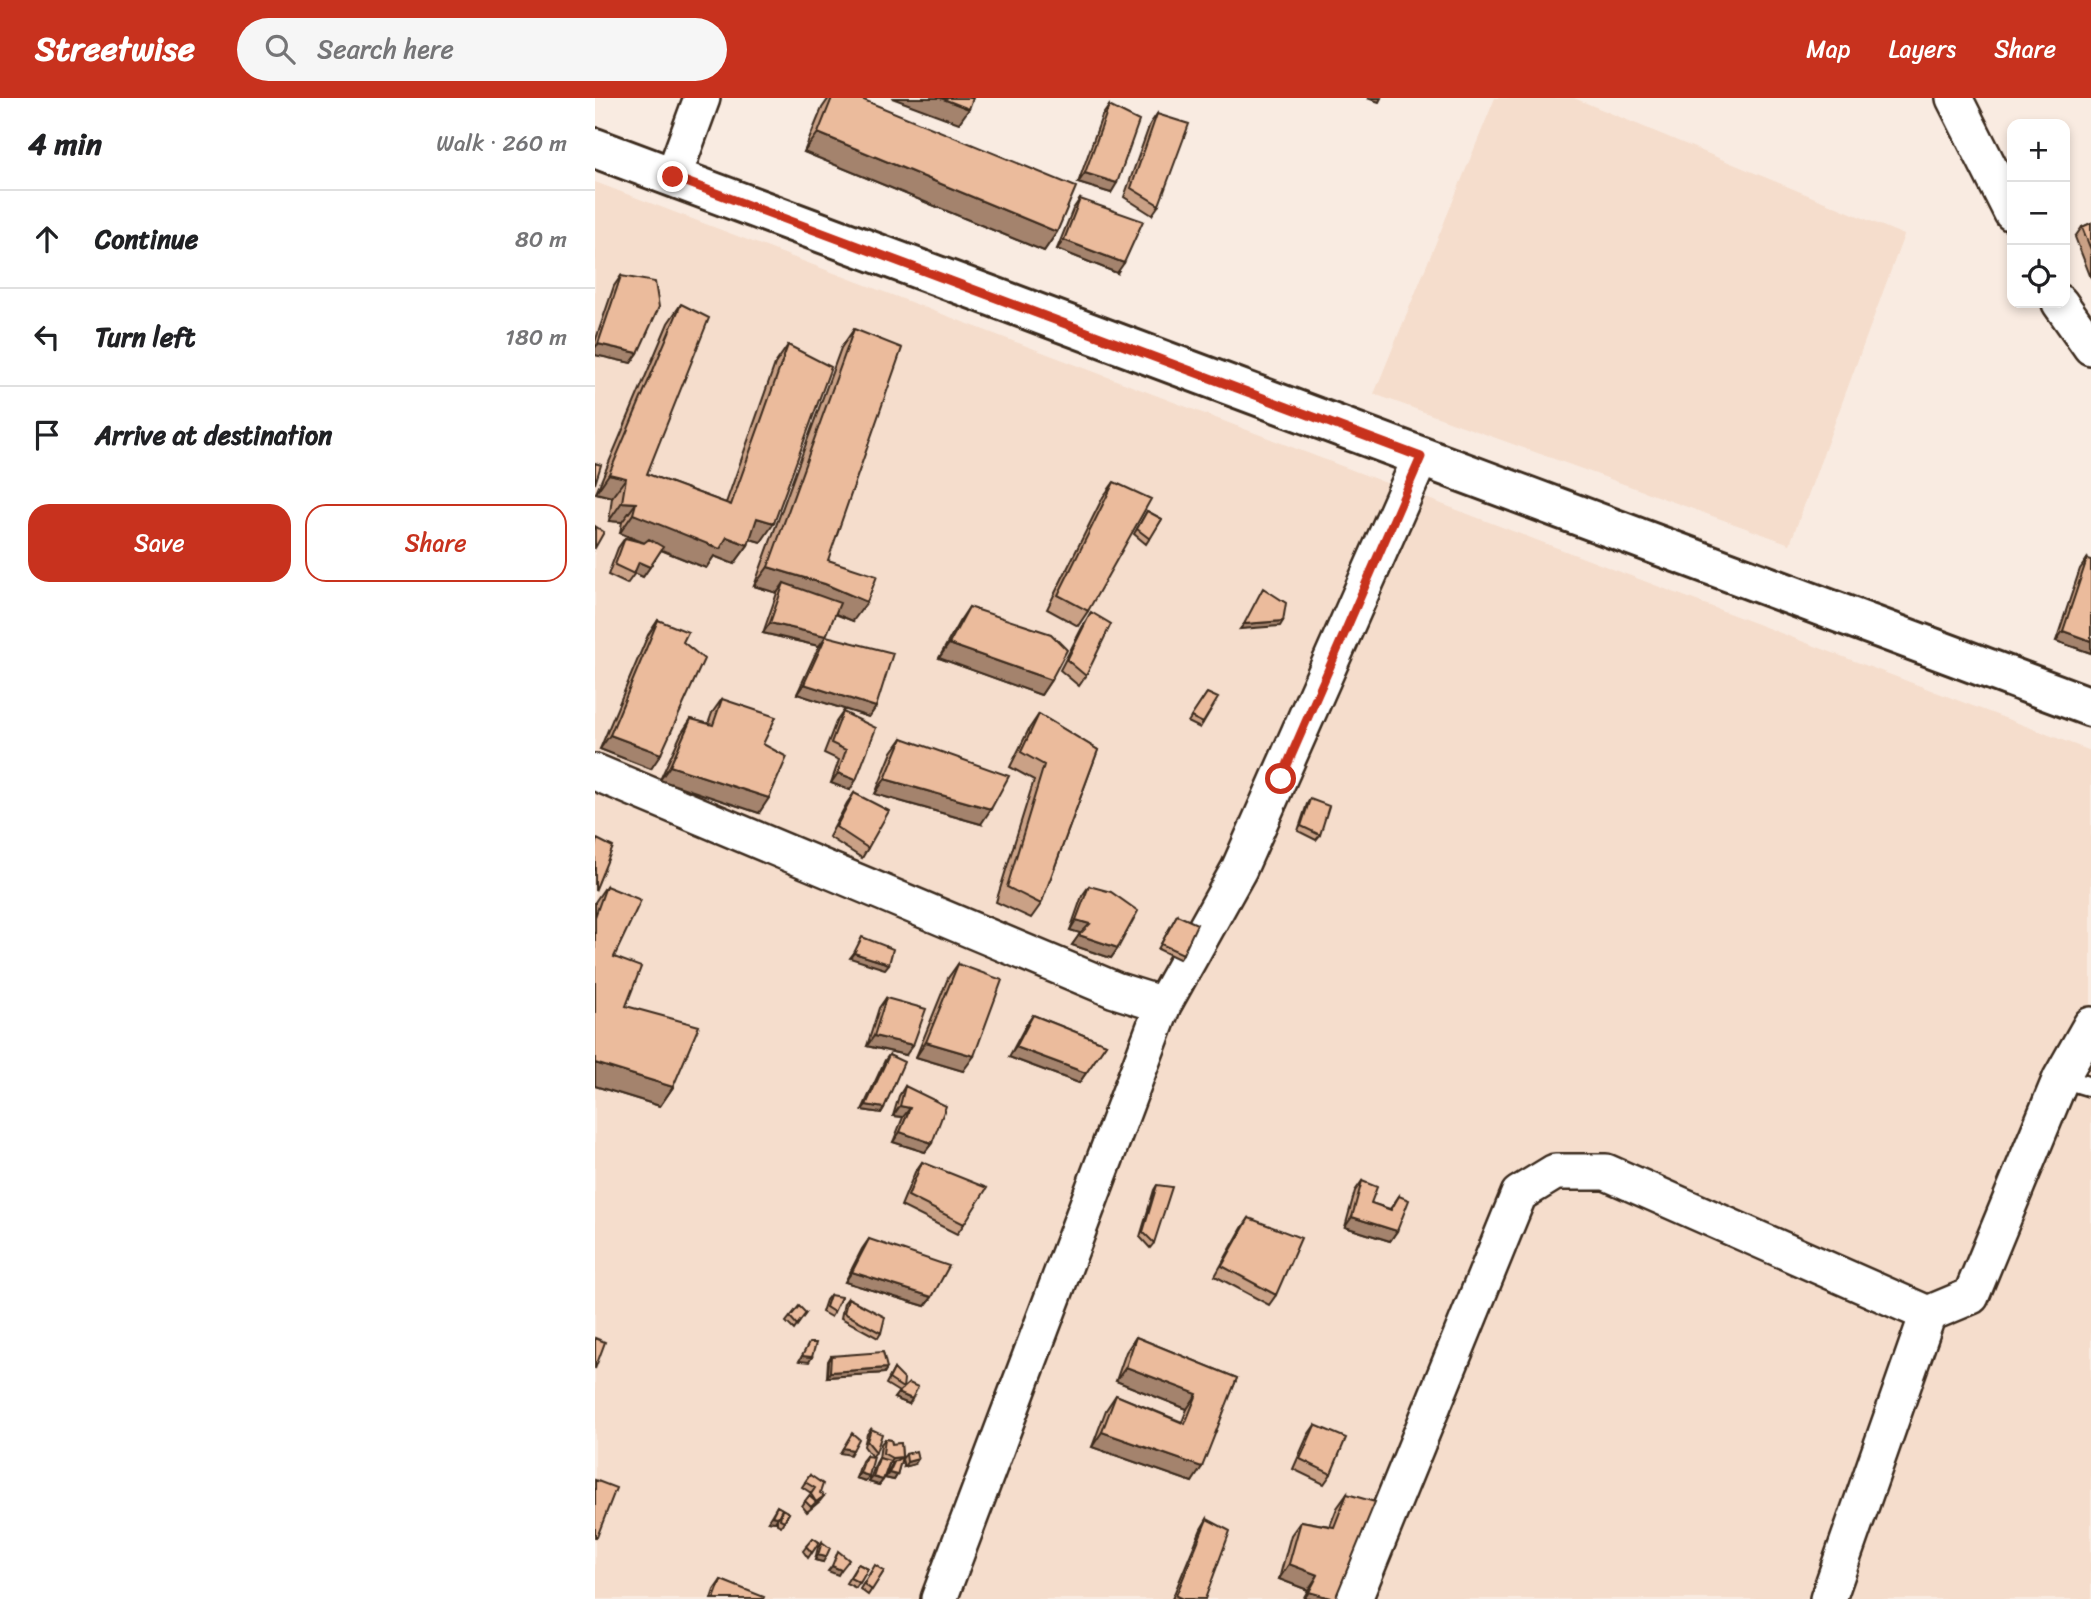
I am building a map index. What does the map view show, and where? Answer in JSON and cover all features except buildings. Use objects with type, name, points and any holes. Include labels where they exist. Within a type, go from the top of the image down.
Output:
[{"type":"street","points":[[673,177],[702,98]]},
{"type":"street","points":[[1954,98],[2007,203]]},
{"type":"street","points":[[595,148],[2091,707]]},
{"type":"street","points":[[2064,308],[2091,347]]},
{"type":"street","points":[[939,1599],[1163,1005],[1239,869],[1421,457]]},
{"type":"street","points":[[595,772],[1115,990],[1163,1005]]},
{"type":"street","points":[[1354,1599],[1519,1194],[1555,1172],[1606,1172],[1928,1314],[1971,1296],[2076,1083],[2091,1025]]},
{"type":"street","points":[[1828,1599],[1928,1314]]},
{"type":"shaded area","points":[[1495,98],[1574,98],[1904,235],[1790,544],[1374,394]]},
{"type":"shaded area","points":[[595,182],[2091,751],[2091,1599],[595,1599]]},
{"type":"route","points":[[673,177],[1421,457],[1281,779]]}]
